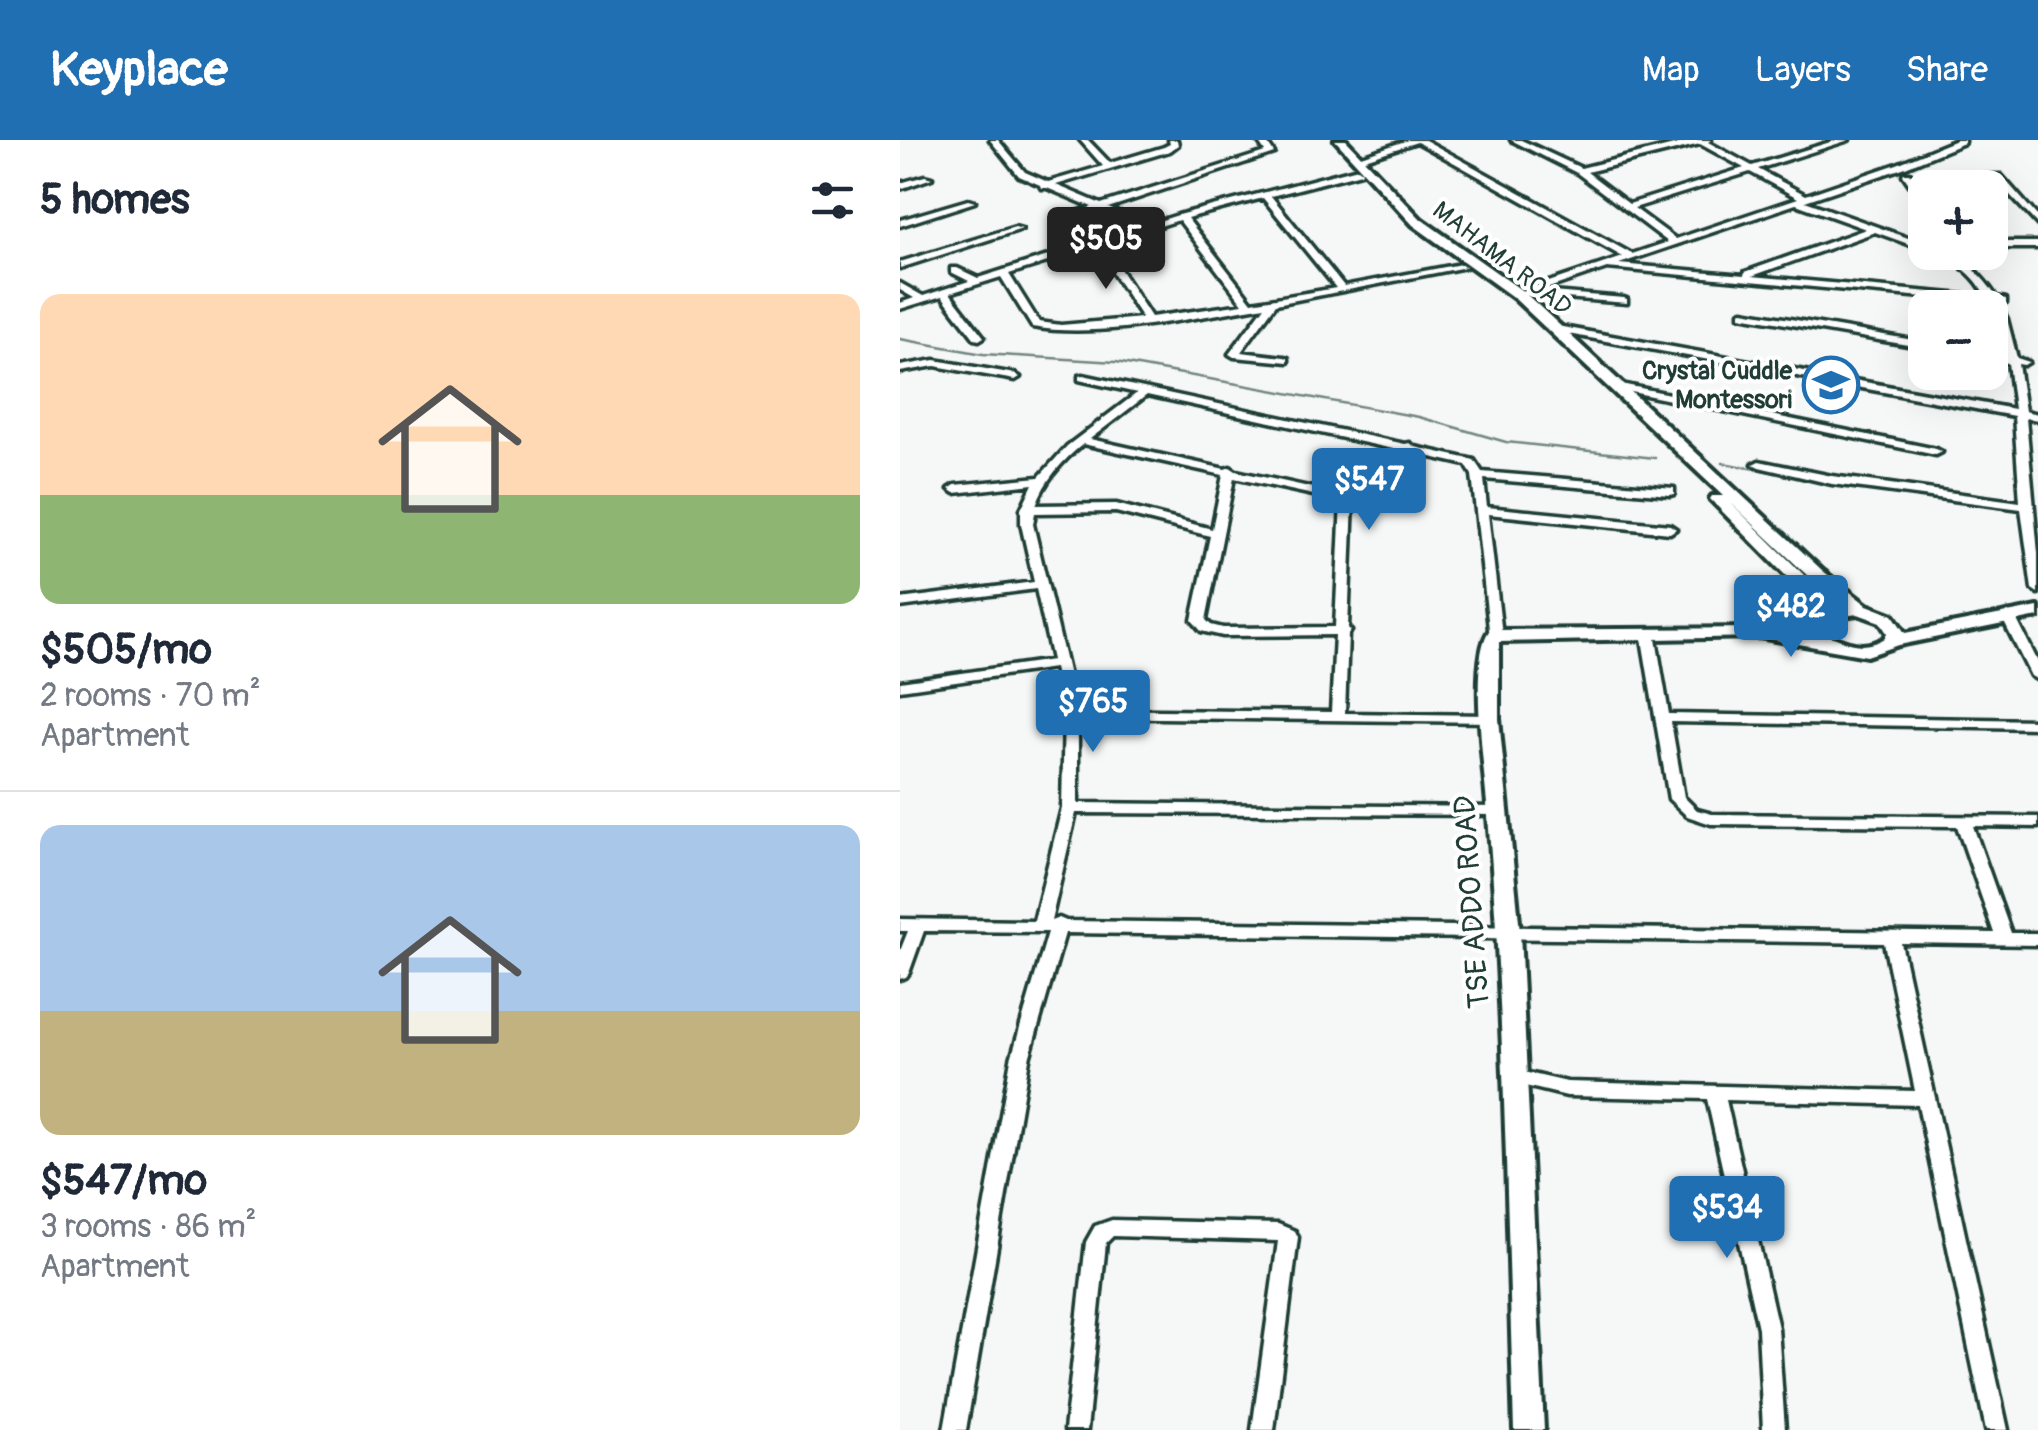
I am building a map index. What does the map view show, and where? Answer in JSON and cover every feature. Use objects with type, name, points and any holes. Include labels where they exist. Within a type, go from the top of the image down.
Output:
[{"type":"street","points":[[994,140],[1015,169],[1044,186],[1124,218]]},
{"type":"street","points":[[1084,140],[1108,167]]},
{"type":"street","points":[[1044,186],[1168,149],[1174,145],[1173,140]]},
{"type":"street","points":[[1061,220],[1270,153],[1261,140]]},
{"type":"street","name":"MAHAMA ROAD","points":[[1327,140],[1359,165],[1416,222],[1523,293],[1816,575],[1863,610]]},
{"type":"street","name":"MAHAMA ROAD","points":[[1340,140],[1404,223],[1506,298],[1654,433],[1797,578],[1820,617],[1816,632],[1831,644]]},
{"type":"street","points":[[900,306],[1098,242],[1359,165],[1418,140],[1629,256]]},
{"type":"street","points":[[1515,140],[1580,171],[1673,240]]},
{"type":"street","points":[[1580,171],[1702,140],[1800,199],[1908,241]]},
{"type":"street","points":[[1630,206],[1845,140]]},
{"type":"street","points":[[1523,293],[1900,166],[1961,141]]},
{"type":"street","points":[[1929,145],[1940,149]]},
{"type":"street","points":[[1900,166],[1908,176]]},
{"type":"street","points":[[900,186],[928,178]]},
{"type":"street","points":[[2008,188],[2038,222]]},
{"type":"street","points":[[1265,195],[1341,288]]},
{"type":"street","points":[[900,223],[971,202]]},
{"type":"street","points":[[1181,217],[1248,304]]},
{"type":"street","points":[[900,266],[1018,229]]},
{"type":"street","points":[[1740,277],[1875,229]]},
{"type":"street","points":[[1098,242],[1148,320]]},
{"type":"street","points":[[2008,244],[2038,244]]},
{"type":"street","points":[[1605,265],[1908,292]]},
{"type":"street","points":[[1003,272],[1042,329],[1148,320],[1461,268]]},
{"type":"street","points":[[954,270],[977,281]]},
{"type":"street","points":[[1978,270],[1997,290]]},
{"type":"street","points":[[900,286],[922,299]]},
{"type":"street","points":[[944,292],[979,337]]},
{"type":"street","points":[[1523,293],[1624,301]]},
{"type":"street","points":[[1274,300],[1234,354],[1284,360]]},
{"type":"street","points":[[1743,314],[1908,342]]},
{"type":"street","points":[[2008,315],[2024,362],[2032,416],[2027,511],[2038,590]]},
{"type":"street","points":[[1557,329],[2032,416]]},
{"type":"street","points":[[2008,359],[2024,362]]},
{"type":"street","points":[[900,370],[935,363],[1015,377]]},
{"type":"street","points":[[1083,378],[1470,462],[1478,474],[1494,635],[1758,632],[1874,650],[1893,641],[1972,622],[2038,612]]},
{"type":"street","points":[[1621,387],[1936,452]]},
{"type":"street","points":[[955,1430],[1020,1059],[1050,924],[1070,808],[1071,713],[1056,664],[1027,509],[1039,480],[1146,391]]},
{"type":"street","points":[[1085,441],[1230,470],[1347,500]]},
{"type":"street","points":[[1338,716],[1347,500],[1410,446]]},
{"type":"street","points":[[1760,464],[1832,480],[2027,511]]},
{"type":"street","points":[[1230,470],[1199,620],[1206,628],[1344,631]]},
{"type":"street","points":[[1478,474],[1670,491]]},
{"type":"street","points":[[955,489],[1039,480]]},
{"type":"street","points":[[1027,509],[1116,508],[1216,534]]},
{"type":"street","points":[[1482,510],[1670,529]]},
{"type":"street","points":[[900,603],[1040,585]]},
{"type":"street","points":[[1758,632],[1863,610],[1884,618],[1972,622]]},
{"type":"street","points":[[2008,616],[2038,676]]},
{"type":"street","points":[[1884,618],[1896,633],[1893,641]]},
{"type":"street","points":[[1648,633],[1677,800],[1692,813],[1711,818],[2038,822]]},
{"type":"street","name":"TSE ADDO ROAD","points":[[1494,635],[1490,642],[1489,718],[1510,932],[1529,1430]]},
{"type":"street","points":[[900,686],[1056,664]]},
{"type":"street","points":[[1071,713],[1489,718]]},
{"type":"street","points":[[1662,718],[2038,724]]},
{"type":"street","points":[[1070,808],[1500,812]]},
{"type":"street","points":[[1963,821],[2004,938]]},
{"type":"street","points":[[900,973],[909,925],[2038,938]]},
{"type":"street","points":[[1891,937],[1997,1430]]},
{"type":"street","points":[[1514,1077],[1567,1088],[1926,1098]]},
{"type":"street","points":[[1715,1093],[1768,1328],[1774,1430]]},
{"type":"street","points":[[1076,1430],[1096,1242],[1102,1232],[1112,1228],[1278,1232],[1288,1237],[1264,1430]]},
{"type":"waterway","points":[[900,339],[983,354],[1116,362],[1419,417],[1506,442],[1655,458]]},
{"type":"waterway","points":[[1723,463],[1816,480]]},
{"type":"waterway","points":[[1846,486],[2024,510]]},
{"type":"place","name":"Crystal Cuddle Montessori","points":[[1831,385]]}]
